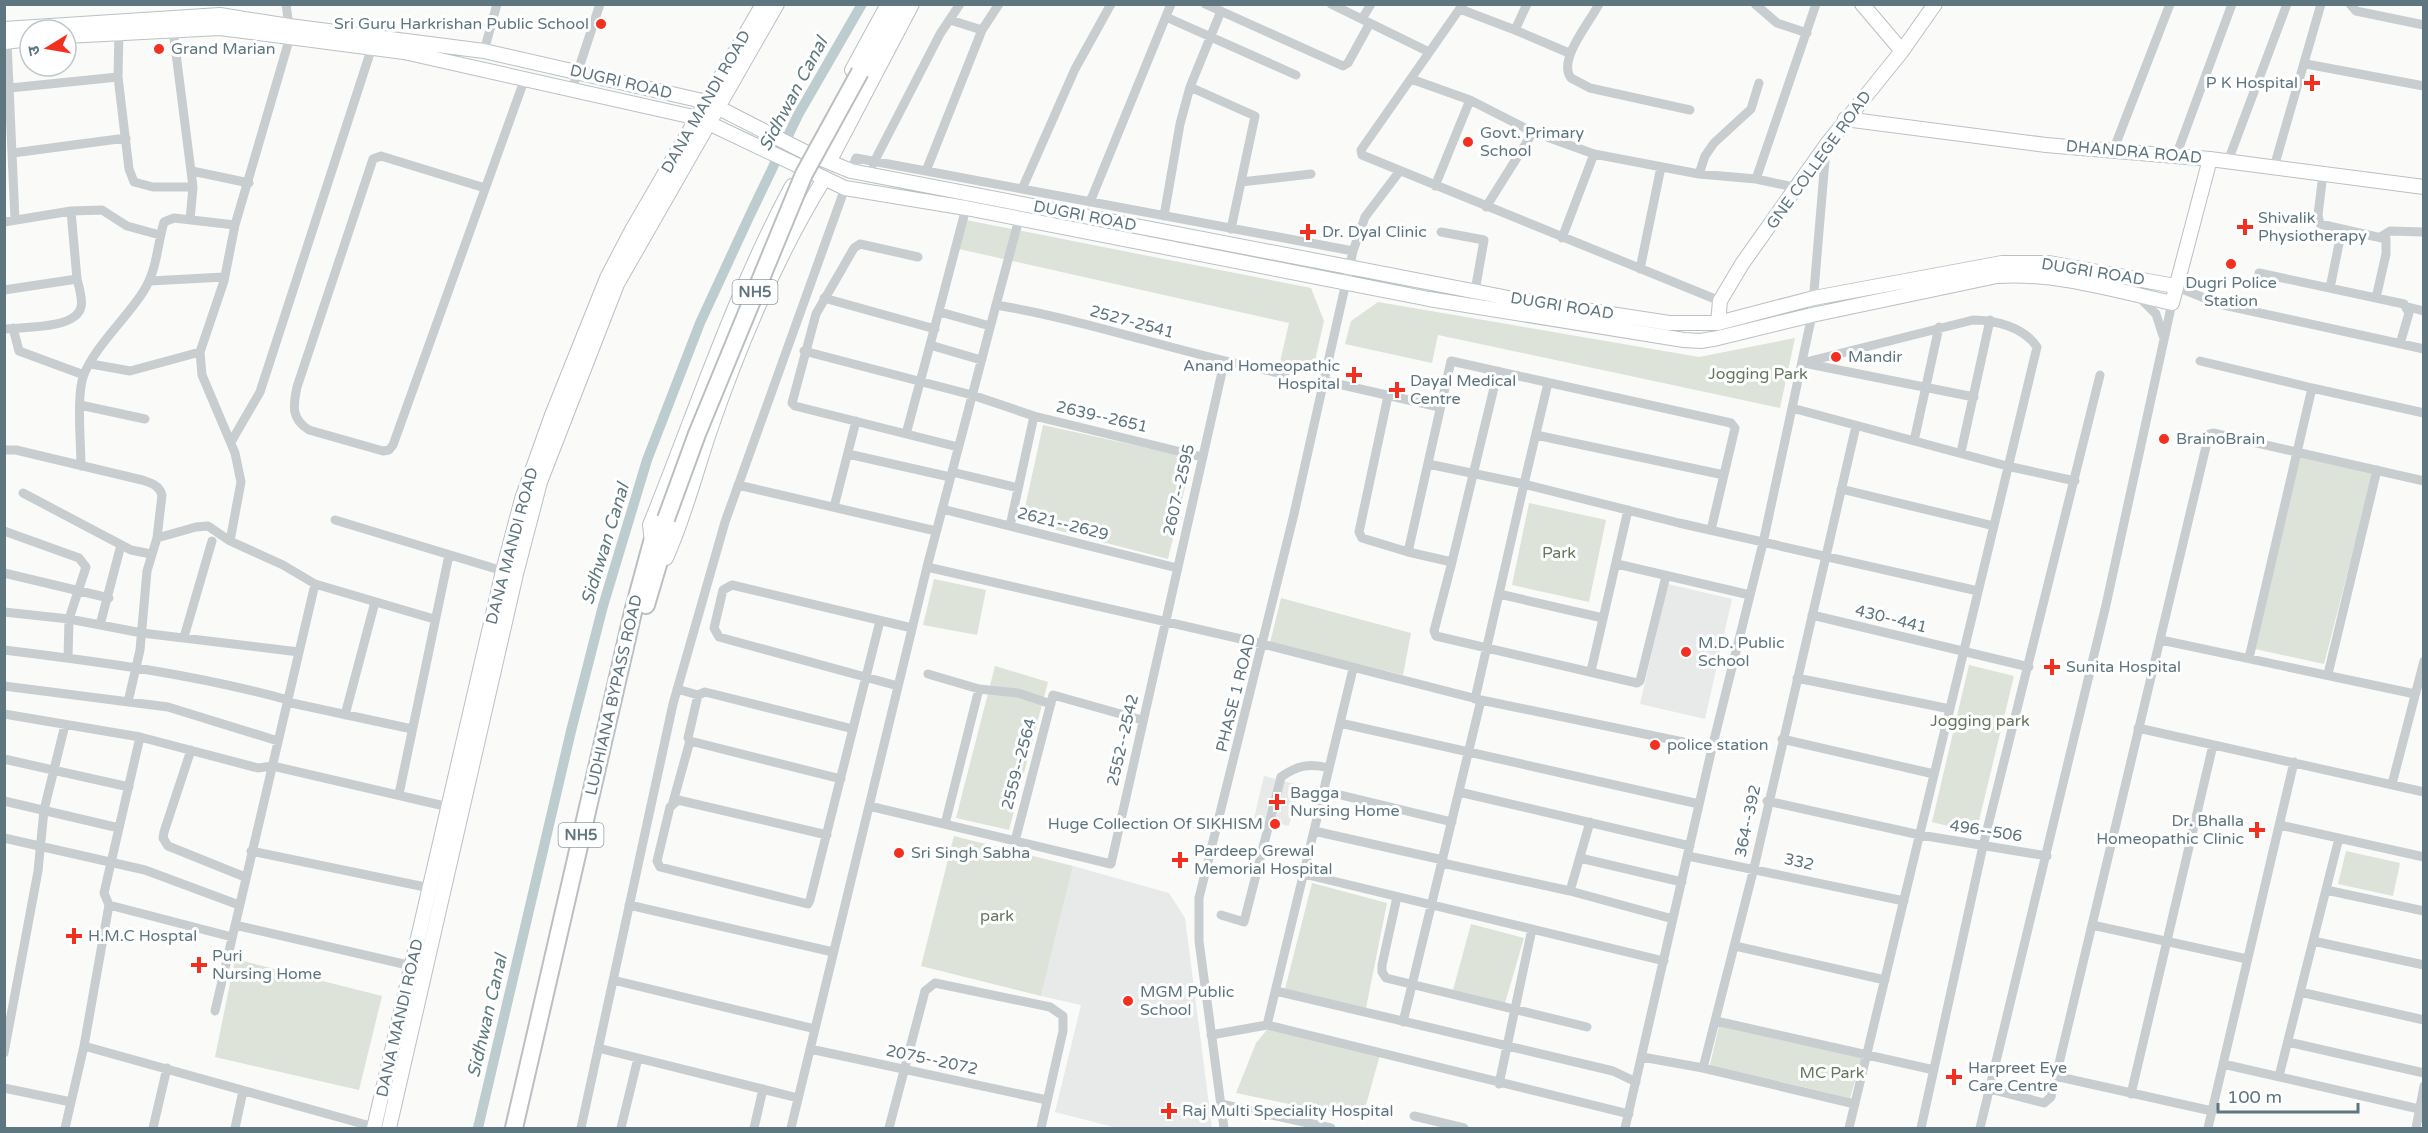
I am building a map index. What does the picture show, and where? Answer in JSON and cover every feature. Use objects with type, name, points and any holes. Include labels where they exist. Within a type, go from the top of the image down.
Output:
[{"type":"highway","name":"NH5","points":[[652,542],[665,521],[697,434],[804,174],[831,120],[900,4]]},
{"type":"highway","name":"NH5","points":[[658,569],[665,541],[665,521]]},
{"type":"highway","name":"LUDHIANA BYPASS ROAD","points":[[514,1128],[564,921],[581,831],[652,542]]},
{"type":"highway","name":"LUDHIANA BYPASS ROAD","points":[[524,1128],[642,614],[658,569]]},
{"type":"street","points":[[230,541],[241,482],[231,442],[202,375],[200,352],[224,277],[235,225],[249,183],[289,32],[286,4]]},
{"type":"street","points":[[484,51],[496,4]]},
{"type":"street","points":[[572,88],[600,4]]},
{"type":"street","name":"DANA MANDI ROAD","points":[[374,1128],[430,888],[455,808],[503,572],[522,499],[552,414],[607,278],[632,230],[713,105],[762,4]]},
{"type":"street","points":[[713,105],[777,4]]},
{"type":"street","points":[[652,542],[650,525],[705,381],[770,228],[807,153],[888,4]]},
{"type":"street","points":[[829,162],[912,4]]},
{"type":"street","points":[[868,174],[960,4]]},
{"type":"street","points":[[926,171],[982,30],[999,4]]},
{"type":"street","points":[[1022,189],[1075,69],[1111,4]]},
{"type":"street","points":[[1090,202],[1171,4]]},
{"type":"street","points":[[1205,4],[1343,66],[1348,63],[1371,4]]},
{"type":"street","points":[[1332,4],[1429,52]]},
{"type":"street","points":[[1515,30],[1527,4]]},
{"type":"street","points":[[1599,4],[1569,53],[1568,75],[1576,82],[1690,110]]},
{"type":"street","points":[[1755,4],[1777,23],[1807,33]]},
{"type":"street","points":[[1756,179],[1816,4]]},
{"type":"street","points":[[1862,4],[1902,51]]},
{"type":"street","name":"GNE COLLEGE ROAD","points":[[1718,323],[1720,301],[1742,264],[1798,189],[1845,119],[1902,51],[1935,4]]},
{"type":"street","points":[[2113,151],[2170,4]]},
{"type":"street","points":[[2176,156],[2232,4]]},
{"type":"street","points":[[2228,161],[2287,4]]},
{"type":"street","points":[[2274,167],[2306,64],[2321,4]]},
{"type":"street","points":[[2350,4],[2356,11],[2424,25]]},
{"type":"street","points":[[1569,53],[1461,7],[1361,153],[1399,172],[1720,301]]},
{"type":"street","name":"DUGRI ROAD","points":[[5,38],[219,10],[289,32],[525,78],[704,120],[845,188],[966,208],[1430,299],[1684,340],[1718,338],[1983,278],[2021,274],[2061,279],[2172,303]]},
{"type":"street","points":[[1164,216],[1180,124],[1190,87],[1221,11]]},
{"type":"street","points":[[1166,17],[1296,75]]},
{"type":"street","points":[[950,20],[982,30]]},
{"type":"street","name":"DUGRI ROAD","points":[[78,35],[118,31],[220,28],[289,32],[484,51],[713,105],[807,153],[851,171],[1350,268],[1669,323],[1718,323],[1814,298],[1975,267],[2025,262],[2087,268],[2175,286]]},
{"type":"street","points":[[173,30],[192,171],[190,220]]},
{"type":"street","points":[[118,31],[118,76],[129,169],[134,182],[153,187],[193,187]]},
{"type":"street","points":[[5,38],[10,88],[15,220]]},
{"type":"street","points":[[231,442],[260,392],[372,47]]},
{"type":"street","points":[[2306,64],[2424,86]]},
{"type":"street","points":[[10,88],[118,76]]},
{"type":"street","points":[[485,188],[381,156],[373,159],[297,387],[293,405],[299,424],[309,430],[383,451],[389,450],[485,188],[525,78]]},
{"type":"street","points":[[1411,79],[1470,100],[1533,132],[1594,154],[1698,174],[1756,179],[1798,189]]},
{"type":"street","points":[[1698,174],[1714,143],[1751,109],[1759,83]]},
{"type":"street","points":[[1190,87],[1255,116],[1231,229]]},
{"type":"street","points":[[1435,186],[1470,100]]},
{"type":"street","name":"DHANDRA ROAD","points":[[1845,119],[2113,151],[2228,161],[2424,187]]},
{"type":"street","points":[[389,1128],[455,808],[540,482],[617,284],[704,120]]},
{"type":"street","points":[[1486,207],[1533,132]]},
{"type":"street","points":[[13,153],[126,138]]},
{"type":"street","points":[[1625,1128],[1712,748],[1763,543],[1812,315],[1827,144]]},
{"type":"street","points":[[1562,238],[1594,154]]},
{"type":"street","points":[[851,171],[856,158],[1353,251]]},
{"type":"street","points":[[1980,1128],[2047,856],[2138,465],[2175,286],[2210,159]]},
{"type":"street","points":[[1640,269],[1661,167]]},
{"type":"street","points":[[192,171],[249,183]]},
{"type":"street","name":"PHASE 1 ROAD","points":[[1224,1128],[1199,941],[1198,898],[1263,644],[1353,251],[1365,218],[1399,172]]},
{"type":"street","points":[[1241,182],[1311,174]]},
{"type":"street","points":[[2323,174],[2320,224],[2382,236],[2390,231],[2424,232]]},
{"type":"street","points":[[658,569],[662,566],[672,544],[710,430],[743,346],[793,233],[824,179]]},
{"type":"street","points":[[581,1128],[677,689],[738,485],[845,188]]},
{"type":"street","points":[[906,434],[966,208]]},
{"type":"street","points":[[4,222],[71,211],[102,210],[127,226],[160,236]]},
{"type":"street","points":[[71,211],[77,279],[82,305],[77,316],[68,323],[9,329],[19,351],[84,375]]},
{"type":"street","points":[[791,1128],[936,531],[1019,219]]},
{"type":"street","points":[[81,466],[80,405],[84,375],[114,327],[143,293],[150,280],[166,220],[235,225]]},
{"type":"street","points":[[2330,288],[2342,229]]},
{"type":"street","points":[[1441,231],[1484,240],[1475,291]]},
{"type":"street","points":[[2376,298],[2387,245],[2382,236]]},
{"type":"street","points":[[918,257],[860,244],[852,251],[824,298],[804,351],[792,397],[793,405],[958,447]]},
{"type":"street","points":[[2259,273],[2376,298],[2424,311]]},
{"type":"street","points":[[150,280],[224,277]]},
{"type":"street","points":[[4,290],[77,279]]},
{"type":"street","points":[[2175,286],[2218,304],[2424,349]]},
{"type":"street","points":[[2138,296],[2156,314],[2164,342]]},
{"type":"street","points":[[824,298],[935,329]]},
{"type":"street","name":"2527-2541","points":[[996,305],[1032,311],[1224,363],[1285,374]]},
{"type":"street","points":[[2400,344],[2409,313],[2408,307]]},
{"type":"street","points":[[940,312],[990,326]]},
{"type":"street","points":[[1802,363],[1966,321],[1990,320],[2030,338],[2037,346],[1849,1128]]},
{"type":"street","points":[[1961,452],[1990,320]]},
{"type":"street","points":[[1914,441],[1940,327]]},
{"type":"street","points":[[930,345],[981,360]]},
{"type":"street","points":[[804,351],[972,395],[1034,416]]},
{"type":"street","points":[[92,364],[129,371],[200,352]]},
{"type":"street","points":[[1408,552],[1451,361],[1731,423],[1735,428],[1711,530]]},
{"type":"street","points":[[2200,361],[2424,412]]},
{"type":"street","name":"2607--2595","points":[[1164,623],[1224,363]]},
{"type":"street","points":[[1802,363],[1974,397]]},
{"type":"street","points":[[1498,371],[1434,634],[1639,682],[1666,576]]},
{"type":"street","points":[[1921,1128],[1983,846],[2100,375]]},
{"type":"street","points":[[1325,381],[1439,407]]},
{"type":"street","points":[[1403,1022],[1459,792],[1487,647],[1548,383]]},
{"type":"street","points":[[2249,658],[2295,452],[2312,388]]},
{"type":"street","points":[[1388,396],[1359,532],[1362,538],[1452,562]]},
{"type":"street","points":[[80,405],[146,419]]},
{"type":"street","points":[[1792,408],[2007,466],[2075,481]]},
{"type":"street","name":"2639--2651","points":[[1010,526],[1034,416],[1202,457]]},
{"type":"street","points":[[834,507],[856,421]]},
{"type":"street","name":"364--392","points":[[1703,1068],[1754,868],[1767,801],[1856,426]]},
{"type":"street","points":[[1990,1089],[2044,1102],[2051,1097],[2209,434],[2213,433],[2424,480]]},
{"type":"street","points":[[1536,435],[1724,475]]},
{"type":"street","points":[[4,450],[16,450],[154,484],[160,490],[162,495],[157,537],[146,582],[142,633],[128,702]]},
{"type":"street","name":"2621--2629","points":[[848,454],[1018,488]]},
{"type":"street","points":[[1428,464],[1524,484],[1763,543],[1978,591]]},
{"type":"street","points":[[2328,674],[2376,470]]},
{"type":"street","points":[[738,485],[936,531]]},
{"type":"street","points":[[1841,489],[1994,526]]},
{"type":"street","points":[[23,493],[121,545],[151,554]]},
{"type":"street","name":"2621--2629","points":[[942,509],[1177,568]]},
{"type":"street","points":[[1591,671],[1628,510]]},
{"type":"street","points":[[335,520],[503,572]]},
{"type":"street","points":[[157,537],[208,526],[230,541],[283,565],[315,584],[434,619]]},
{"type":"street","points":[[4,531],[79,558],[86,567],[69,619],[68,658]]},
{"type":"street","points":[[184,637],[212,541]]},
{"type":"street","points":[[100,625],[109,598],[121,545]]},
{"type":"street","points":[[399,794],[449,555]]},
{"type":"street","points":[[1617,564],[1750,595]]},
{"type":"street","points":[[927,567],[1263,644],[1478,700],[1712,748]]},
{"type":"street","points":[[4,573],[109,598]]},
{"type":"street","points":[[707,583],[726,587],[732,585],[912,628]]},
{"type":"street","points":[[215,1011],[315,584]]},
{"type":"street","points":[[726,587],[714,628],[719,637],[898,686]]},
{"type":"street","points":[[1499,594],[1603,618]]},
{"type":"street","points":[[345,715],[375,602]]},
{"type":"street","points":[[4,612],[69,619],[142,633],[299,652]]},
{"type":"street","name":"430--441","points":[[1812,615],[2028,667]]},
{"type":"street","points":[[698,695],[688,738],[690,741],[657,861],[660,867],[803,905],[808,904],[880,621]]},
{"type":"street","name":"2552--2542","points":[[1015,841],[1110,864],[1164,623]]},
{"type":"street","points":[[2161,640],[2415,694]]},
{"type":"street","points":[[4,651],[135,666],[200,678],[345,715],[412,729]]},
{"type":"street","points":[[2392,784],[2424,661]]},
{"type":"street","points":[[1267,1026],[1353,669]]},
{"type":"street","points":[[928,674],[979,689],[1052,699],[1142,720]]},
{"type":"street","points":[[1797,678],[1950,710]]},
{"type":"street","points":[[4,686],[168,707],[278,741]]},
{"type":"street","points":[[677,689],[698,695],[705,692],[853,729]]},
{"type":"street","points":[[945,824],[979,689]]},
{"type":"street","name":"2559--2564","points":[[1015,841],[1052,699]]},
{"type":"street","points":[[4,714],[140,737],[258,768],[273,766],[455,808]]},
{"type":"street","points":[[1340,723],[1700,804]]},
{"type":"street","points":[[4,1053],[42,846],[44,810],[65,725]]},
{"type":"street","points":[[2138,728],[2424,792]]},
{"type":"street","points":[[65,1128],[84,1046],[109,905],[104,893],[140,737]]},
{"type":"street","points":[[1782,739],[1934,774]]},
{"type":"street","points":[[690,741],[840,779]]},
{"type":"street","points":[[2131,1094],[2213,745]]},
{"type":"street","points":[[191,750],[164,832],[164,841],[168,846],[245,877]]},
{"type":"street","points":[[4,759],[129,787]]},
{"type":"street","points":[[2208,1128],[2294,762]]},
{"type":"street","points":[[1221,915],[1244,922],[1281,777],[1294,767],[1314,764],[1329,768]]},
{"type":"street","points":[[1324,791],[1452,822]]},
{"type":"street","points":[[1459,792],[1690,846]]},
{"type":"street","points":[[4,801],[119,828]]},
{"type":"street","name":"496--506","points":[[1767,801],[1920,835],[2047,856]]},
{"type":"street","points":[[673,802],[690,802],[826,835]]},
{"type":"street","points":[[869,806],[1015,841]]},
{"type":"street","points":[[1570,891],[1590,822]]},
{"type":"street","points":[[2280,825],[2424,857]]},
{"type":"street","points":[[1314,831],[1570,891],[1673,919]]},
{"type":"street","points":[[4,838],[145,870],[239,905]]},
{"type":"street","points":[[2279,1076],[2339,838]]},
{"type":"street","points":[[251,851],[430,888]]},
{"type":"street","name":"332","points":[[1688,856],[1904,901]]},
{"type":"street","points":[[1580,858],[1682,882]]},
{"type":"street","points":[[1304,874],[1664,961]]},
{"type":"street","points":[[2326,890],[2424,911]]},
{"type":"street","points":[[1397,897],[1382,972],[1386,978],[1587,1027]]},
{"type":"street","points":[[109,905],[232,937]]},
{"type":"street","points":[[629,905],[833,952]]},
{"type":"street","points":[[234,925],[412,966]]},
{"type":"street","points":[[2091,925],[2247,959]]},
{"type":"street","points":[[1499,1084],[1532,929]]},
{"type":"street","points":[[2313,941],[2424,965]]},
{"type":"street","points":[[1735,946],[1885,980]]},
{"type":"street","points":[[613,980],[814,1029]]},
{"type":"street","points":[[889,1128],[925,991],[931,984],[941,983],[1059,1010],[1064,1016],[1063,1031],[1041,1128]]},
{"type":"street","points":[[1276,991],[1613,1071],[1636,1082]]},
{"type":"street","points":[[2300,992],[2424,1020]]},
{"type":"street","points":[[1716,1021],[1934,1070]]},
{"type":"street","points":[[1210,1035],[1267,1026],[1629,1114]]},
{"type":"street","points":[[2288,1041],[2424,1073]]},
{"type":"street","points":[[84,1046],[374,1128]]},
{"type":"street","points":[[598,1048],[798,1098]]},
{"type":"street","name":"2075--2072","points":[[810,1049],[1047,1100]]},
{"type":"street","points":[[1642,1057],[1703,1068],[1855,1104]]},
{"type":"street","points":[[621,1128],[638,1058]]},
{"type":"street","points":[[2223,1064],[2419,1109]]},
{"type":"street","points":[[153,1128],[167,1068]]},
{"type":"street","points":[[2055,1076],[2212,1111]]},
{"type":"street","points":[[2416,1128],[2424,1086]]},
{"type":"street","points":[[4,1089],[71,1102]]},
{"type":"street","points":[[754,1128],[763,1089]]},
{"type":"street","points":[[235,1128],[243,1091]]},
{"type":"street","points":[[1221,1104],[1331,1128]]},
{"type":"street","points":[[1414,1116],[1465,1128]]},
{"type":"shaded area","name":"M.D. Public School","points":[[1668,584],[1732,599],[1705,719],[1640,704]]},
{"type":"shaded area","name":"Bagga Nursing Home","points":[[1264,776],[1299,785],[1289,826],[1254,818]]},
{"type":"shaded area","name":"MGM Public School","points":[[1073,866],[1169,893],[1185,918],[1212,1128],[1117,1128],[1055,1112],[1081,1005],[1041,996]]},
{"type":"green space","points":[[966,220],[1311,288],[1324,321],[1313,369],[1280,362],[1289,323],[959,249]]},
{"type":"green space","name":"Jogging Park","points":[[1378,302],[1699,357],[1795,338],[1780,408],[1438,335],[1432,363],[1345,344],[1351,321]]},
{"type":"green space","points":[[1043,425],[1192,458],[1168,559],[1022,521]]},
{"type":"green space","points":[[2300,452],[2374,470],[2324,664],[2255,649]]},
{"type":"green space","name":"Park","points":[[1529,503],[1606,520],[1589,602],[1512,585]]},
{"type":"green space","points":[[934,579],[986,590],[977,635],[923,625]]},
{"type":"green space","points":[[1281,598],[1411,633],[1403,675],[1270,643]]},
{"type":"green space","name":"Jogging park","points":[[1969,665],[2014,676],[1976,833],[1932,822]]},
{"type":"green space","points":[[995,666],[1048,682],[1009,830],[956,818]]},
{"type":"green space","name":"park","points":[[954,836],[1073,866],[1041,996],[921,966]]},
{"type":"green space","points":[[2346,851],[2400,863],[2393,896],[2338,884]]},
{"type":"green space","points":[[1312,883],[1387,903],[1366,1008],[1285,989]]},
{"type":"green space","points":[[1471,924],[1524,938],[1505,1003],[1453,990]]},
{"type":"green space","points":[[235,959],[382,996],[359,1090],[215,1057]]},
{"type":"green space","points":[[1270,1026],[1380,1055],[1362,1119],[1236,1093],[1256,1043]]},
{"type":"green space","name":"MC Park","points":[[1719,1026],[1862,1058],[1850,1098],[1710,1065]]},
{"type":"waterway","name":"Sidhwan Canal","points":[[478,1128],[571,731],[603,606],[647,460],[700,323],[750,215],[798,115],[862,4]]},
{"type":"place","name":"Sri Guru Harkrishan Public School","points":[[601,24]]},
{"type":"place","name":"Grand Marian","points":[[159,49]]},
{"type":"place","name":"P K Hospital","points":[[2312,83]]},
{"type":"place","name":"Govt. Primary School","points":[[1468,142]]},
{"type":"place","name":"Shivalik Physiotherapy","points":[[2245,227]]},
{"type":"place","name":"Dr. Dyal Clinic","points":[[1308,232]]},
{"type":"place","name":"Dugri Police Station","points":[[2231,264]]},
{"type":"place","name":"Mandir","points":[[1836,357]]},
{"type":"place","name":"Anand Homeopathic Hospital","points":[[1354,375]]},
{"type":"place","name":"Dayal Medical Centre","points":[[1397,390]]},
{"type":"place","name":"BrainoBrain","points":[[2164,439]]},
{"type":"place","name":"M.D. Public School","points":[[1686,652]]},
{"type":"place","name":"Sunita Hospital","points":[[2052,667]]},
{"type":"place","name":"police station","points":[[1655,745]]},
{"type":"place","name":"Bagga Nursing Home","points":[[1277,802]]},
{"type":"place","name":"Huge Collection Of SIKHISM","points":[[1275,824]]},
{"type":"place","name":"Dr. Bhalla Homeopathic Clinic","points":[[2257,830]]},
{"type":"place","name":"Sri Singh Sabha","points":[[899,853]]},
{"type":"place","name":"Pardeep Grewal Memorial Hospital","points":[[1180,860]]},
{"type":"place","name":"H.M.C Hosptal","points":[[74,936]]},
{"type":"place","name":"Puri Nursing Home","points":[[199,965]]},
{"type":"place","name":"MGM Public School","points":[[1128,1001]]},
{"type":"place","name":"Harpreet Eye Care Centre","points":[[1954,1077]]},
{"type":"place","name":"Raj Multi Speciality Hospital","points":[[1169,1111]]}]
